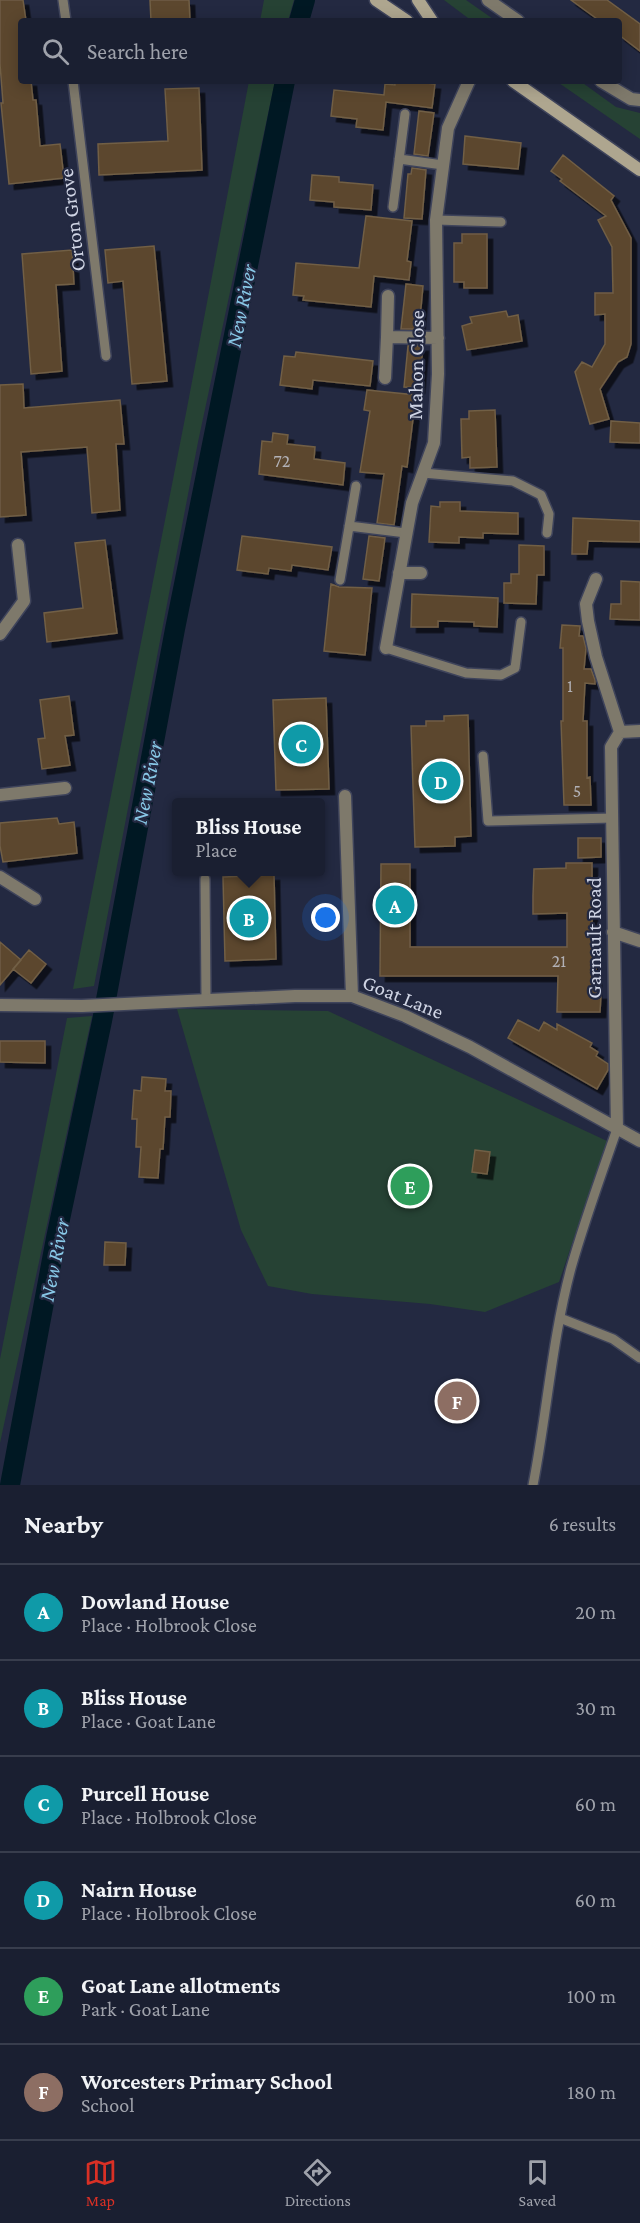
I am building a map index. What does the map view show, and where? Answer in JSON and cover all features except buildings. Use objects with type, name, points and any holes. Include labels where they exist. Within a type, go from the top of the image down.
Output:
[{"type":"street","points":[[376,0],[403,18]]},
{"type":"street","points":[[418,0],[430,18]]},
{"type":"street","points":[[488,0],[514,18]]},
{"type":"street","name":"Mahon Close","points":[[386,648],[412,503],[434,443],[438,338],[436,220],[448,128],[469,84]]},
{"type":"street","points":[[517,84],[640,170]]},
{"type":"street","points":[[607,84],[631,99],[640,100]]},
{"type":"street","points":[[385,378],[388,296]]},
{"type":"street","points":[[387,337],[438,338]]},
{"type":"street","points":[[0,634],[24,601],[18,545]]},
{"type":"street","points":[[399,573],[421,573]]},
{"type":"street","points":[[596,579],[586,604],[596,657],[620,732],[640,731]]},
{"type":"street","name":"Garnault Road","points":[[617,1129],[611,747],[620,732]]},
{"type":"street","points":[[0,795],[65,788]]},
{"type":"street","points":[[345,796],[352,996]]},
{"type":"street","points":[[0,876],[35,899]]},
{"type":"street","points":[[613,932],[640,942]]},
{"type":"street","name":"Goat Lane","points":[[0,1005],[75,1006],[206,999],[352,996],[405,1016],[470,1047],[640,1141]]},
{"type":"lane","points":[[63,0],[66,18]]},
{"type":"lane","name":"Orton Grove","points":[[73,84],[106,356]]},
{"type":"lane","points":[[393,207],[405,114]]},
{"type":"lane","points":[[399,159],[443,165]]},
{"type":"lane","points":[[436,220],[501,222]]},
{"type":"lane","points":[[423,473],[513,482],[541,495],[549,514],[548,533]]},
{"type":"lane","points":[[340,580],[356,486]]},
{"type":"lane","points":[[349,526],[406,533]]},
{"type":"lane","points":[[386,648],[466,674],[501,675],[515,668],[521,622]]},
{"type":"lane","points":[[483,756],[488,821],[613,818]]},
{"type":"lane","points":[[205,879],[206,999]]},
{"type":"lane","points":[[533,1485],[544,1430],[560,1318],[571,1269],[617,1129]]},
{"type":"lane","points":[[560,1318],[613,1339],[640,1358]]},
{"type":"green space","points":[[264,0],[294,0],[289,18],[261,18]]},
{"type":"green space","points":[[444,0],[466,0],[492,18],[468,18]]},
{"type":"green space","points":[[248,84],[274,84],[198,442],[94,986],[73,989]]},
{"type":"green space","points":[[560,84],[584,84],[616,107],[640,113],[640,139]]},
{"type":"green space","points":[[177,1009],[328,1011],[607,1141],[559,1282],[485,1312],[430,1304],[312,1294],[268,1286],[241,1230]]},
{"type":"green space","points":[[92,1016],[0,1443],[0,1359],[67,1018]]},
{"type":"waterway","name":"New River","points":[[300,18],[305,0]]},
{"type":"waterway","name":"New River","points":[[10,1485],[56,1238],[102,1021],[175,629],[284,84]]},
{"type":"place","name":"Purcell House","points":[[301,744]]},
{"type":"place","name":"Nairn House","points":[[441,781]]},
{"type":"place","name":"Dowland House","points":[[395,905]]},
{"type":"place","name":"Bliss House","points":[[249,918]]},
{"type":"place","name":"Goat Lane allotments","points":[[410,1186]]},
{"type":"place","name":"Worcesters Primary School","points":[[457,1401]]}]
